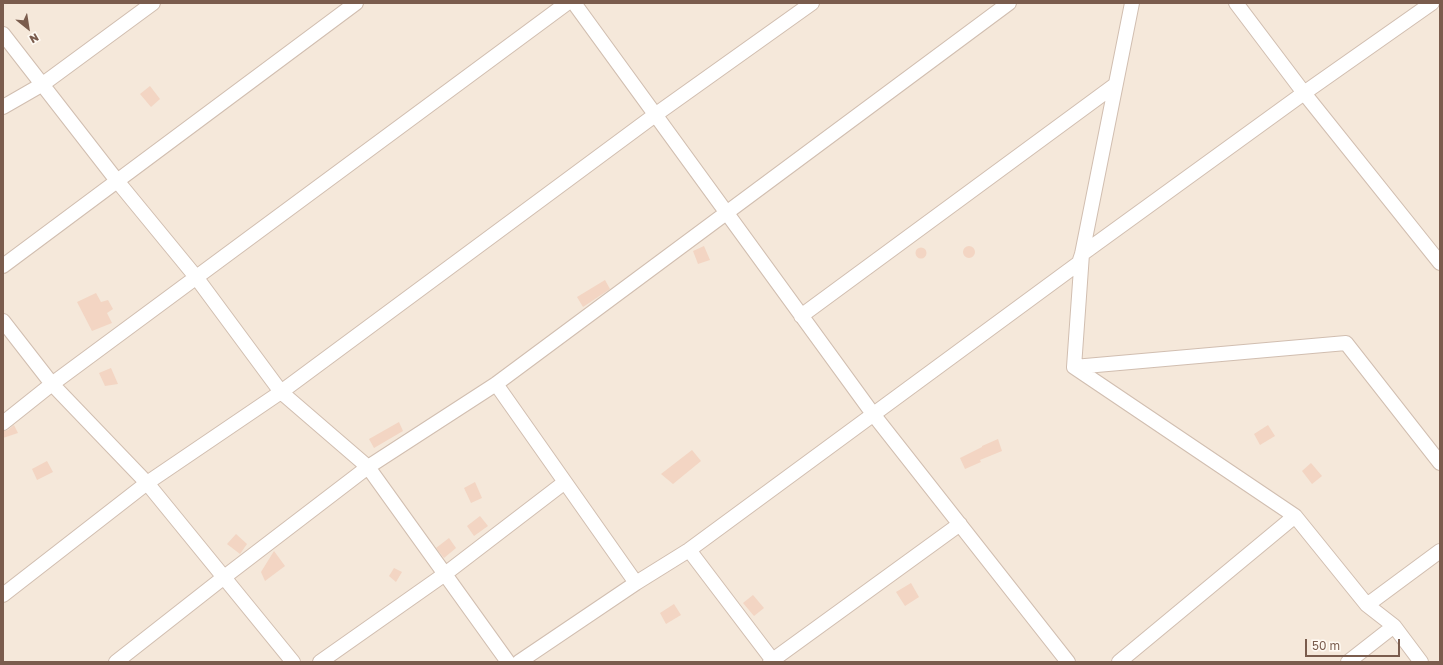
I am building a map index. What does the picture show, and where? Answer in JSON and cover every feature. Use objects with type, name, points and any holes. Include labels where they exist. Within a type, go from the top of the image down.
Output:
[{"type":"street","points":[[3,107],[43,84],[153,3]]},
{"type":"street","points":[[3,266],[118,182],[356,3]]},
{"type":"street","points":[[3,422],[196,277],[567,3]]},
{"type":"street","points":[[574,3],[873,414],[1068,662]]},
{"type":"street","points":[[3,595],[147,483],[281,392],[656,115],[812,3]]},
{"type":"street","points":[[116,662],[368,467],[496,384],[1009,3]]},
{"type":"street","points":[[1074,367],[1082,254],[1132,3]]},
{"type":"street","points":[[1236,3],[1304,93],[1440,263]]},
{"type":"street","points":[[518,662],[636,583],[689,550],[1079,263],[1082,254],[1304,93],[1432,3]]},
{"type":"street","points":[[3,34],[118,182],[196,277],[281,392],[368,467],[508,662]]},
{"type":"street","points":[[801,316],[1115,85]]},
{"type":"street","points":[[3,321],[52,384],[147,483],[293,662]]},
{"type":"street","points":[[1074,367],[1346,343],[1440,463]]},
{"type":"street","points":[[1074,367],[1295,516],[1367,605],[1394,626],[1421,662]]},
{"type":"street","points":[[496,384],[636,583]]},
{"type":"street","points":[[320,662],[445,574],[565,482]]},
{"type":"street","points":[[1119,662],[1295,516]]},
{"type":"street","points":[[689,550],[772,661],[960,524]]},
{"type":"street","points":[[1367,605],[1440,551]]},
{"type":"street","points":[[1348,662],[1394,626]]},
{"type":"shaded area","points":[[3,3],[1440,3],[1440,662],[3,662]]},
{"type":"building","points":[[150,86],[160,99],[151,107],[140,94]]},
{"type":"building","points":[[704,246],[710,260],[698,264],[693,251]]},
{"type":"building","points":[[969,246],[973,248],[975,252],[973,256],[969,258],[965,256],[963,252],[965,248]]},
{"type":"building","points":[[921,247],[925,249],[927,253],[925,257],[921,259],[917,257],[915,253],[917,249]]},
{"type":"building","points":[[605,280],[610,289],[583,307],[577,297]]},
{"type":"building","points":[[96,293],[101,302],[108,300],[113,309],[107,313],[112,323],[92,331],[77,302]]},
{"type":"building","points":[[111,368],[118,384],[105,386],[99,373]]},
{"type":"building","points":[[399,422],[403,431],[374,448],[369,439]]},
{"type":"building","points":[[14,425],[18,433],[3,438],[3,431],[8,430]]},
{"type":"building","points":[[1268,425],[1275,436],[1260,445],[1254,434]]},
{"type":"building","points":[[998,439],[1002,451],[980,460],[981,462],[965,469],[960,458]]},
{"type":"building","points":[[692,450],[701,461],[673,484],[661,474]]},
{"type":"building","points":[[47,461],[53,472],[37,480],[32,469]]},
{"type":"building","points":[[1311,463],[1322,476],[1312,484],[1302,471]]},
{"type":"building","points":[[475,482],[482,498],[471,503],[464,488]]},
{"type":"building","points":[[480,516],[488,526],[474,536],[467,526]]},
{"type":"building","points":[[236,534],[247,544],[240,554],[227,544]]},
{"type":"building","points":[[449,538],[456,548],[444,558],[436,548]]},
{"type":"building","points":[[274,551],[285,566],[265,581],[261,572]]},
{"type":"building","points":[[394,568],[402,572],[396,582],[389,576]]},
{"type":"building","points":[[911,583],[919,597],[905,606],[896,592]]},
{"type":"building","points":[[753,595],[764,608],[754,616],[743,603]]},
{"type":"building","points":[[674,604],[681,615],[666,624],[660,613]]}]
